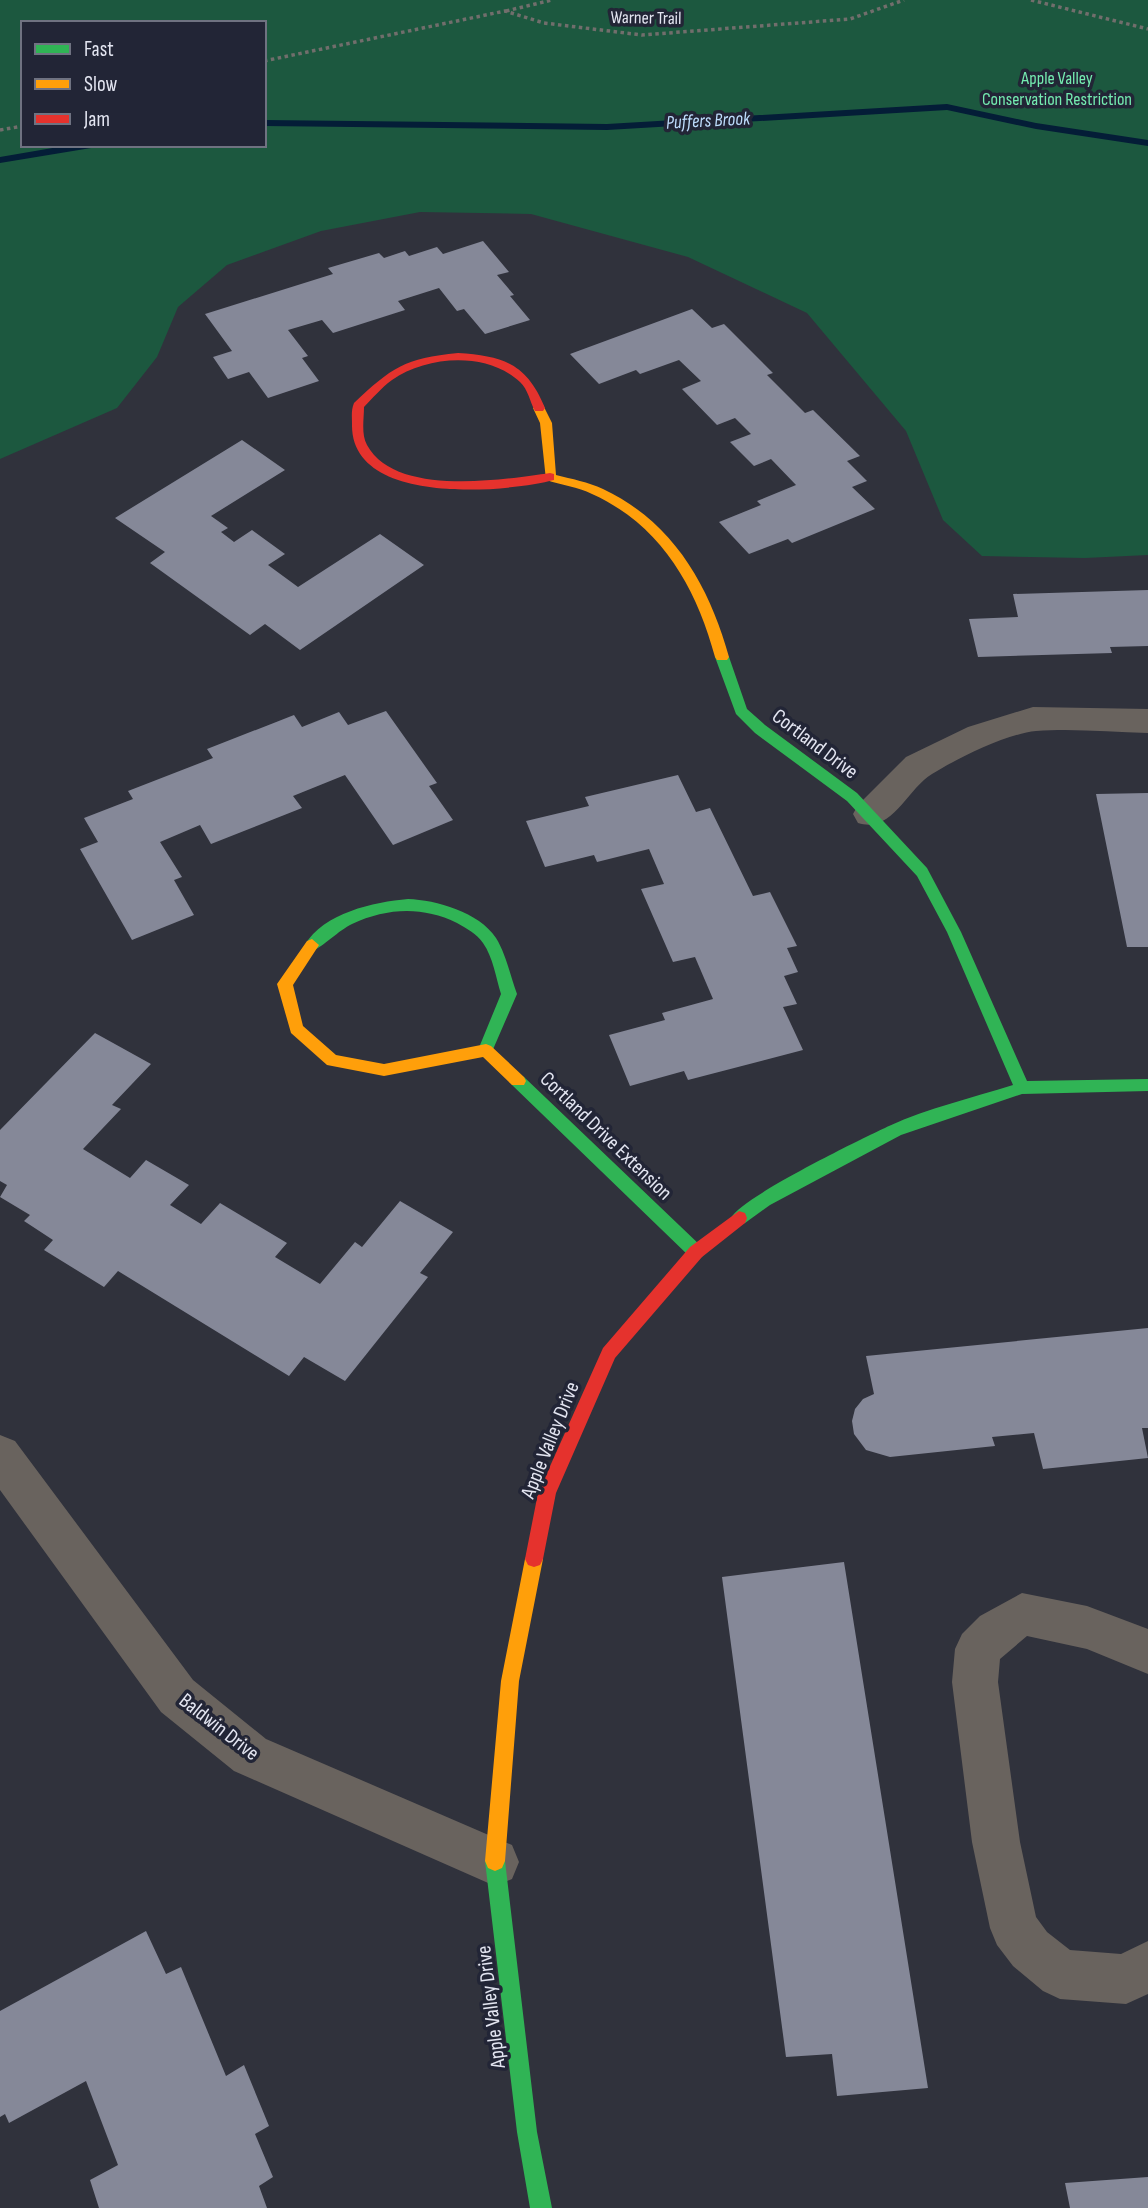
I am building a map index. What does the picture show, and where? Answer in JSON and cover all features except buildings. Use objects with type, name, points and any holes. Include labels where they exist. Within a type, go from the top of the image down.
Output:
[{"type":"street","name":"Cortland Drive","points":[[550,477],[546,423],[526,380],[506,366],[464,356],[437,358],[390,376],[358,406],[360,443],[373,464],[412,481],[483,487],[550,477],[596,491],[630,511],[675,551],[689,568],[713,617],[729,684],[741,711],[870,814],[922,872],[939,902],[1022,1088]]},
{"type":"street","points":[[870,814],[918,766],[980,736],[1033,719],[1148,721]]},
{"type":"street","points":[[418,904],[456,915],[488,938],[509,994],[486,1051],[384,1070],[332,1061],[296,1028],[285,984],[317,938],[360,913],[418,904]]},
{"type":"street","name":"Cortland Drive Extension","points":[[486,1051],[696,1252]]},
{"type":"street","name":"Apple Valley Drive","points":[[541,2208],[527,2132],[495,1862],[510,1681],[547,1493],[609,1353],[696,1252],[764,1200],[896,1129],[1022,1088],[1148,1085]]},
{"type":"street","name":"Baldwin Drive","points":[[0,1455],[177,1696],[250,1755],[495,1862]]},
{"type":"street","points":[[1148,1652],[1103,1630],[1063,1619],[1022,1614],[996,1631],[978,1650],[975,1682],[996,1842],[1014,1928],[1030,1949],[1060,1974],[1126,1979],[1148,1966]]},
{"type":"path","points":[[505,11],[552,0]]},
{"type":"path","name":"Warner Trail","points":[[266,61],[505,11],[544,23],[642,35],[850,19],[904,0]]},
{"type":"path","points":[[1031,0],[1148,29]]},
{"type":"path","points":[[0,130],[21,126]]},
{"type":"green space","name":"Apple Valley Conservation Restriction","points":[[0,0],[1148,0],[1148,555],[1085,558],[982,556],[943,520],[906,431],[807,313],[688,257],[531,214],[420,212],[321,231],[227,265],[178,307],[157,357],[117,408],[0,459]]},
{"type":"waterway","name":"Puffers Brook","points":[[266,123],[607,127],[947,107],[1036,126],[1148,143]]},
{"type":"waterway","name":"Puffers Brook","points":[[0,160],[79,147]]},
{"type":"traffic: fast","points":[[722,657],[741,711],[760,729],[852,797],[922,872],[954,932],[1022,1088]]},
{"type":"traffic: fast","points":[[312,945],[320,936],[346,920],[378,909],[408,904],[447,913],[475,927],[491,943],[509,994],[486,1050]]},
{"type":"traffic: fast","points":[[518,1081],[696,1252]]},
{"type":"traffic: fast","points":[[739,1218],[764,1200],[896,1130],[1022,1088],[1148,1085]]},
{"type":"traffic: fast","points":[[495,1861],[527,2132],[541,2208]]},
{"type":"traffic: slow","points":[[539,408],[546,423],[550,477],[597,491],[644,520],[663,539],[694,581],[715,630],[722,657]]},
{"type":"traffic: slow","points":[[312,945],[285,984],[296,1029],[332,1061],[384,1070],[486,1050],[518,1081]]},
{"type":"traffic: slow","points":[[495,1861],[510,1681],[534,1559]]},
{"type":"traffic: jam","points":[[539,408],[531,388],[510,369],[476,358],[440,358],[405,368],[377,386],[358,406],[359,440],[373,462],[393,474],[418,481],[475,485],[550,477]]},
{"type":"traffic: jam","points":[[534,1559],[547,1493],[609,1353],[696,1252],[739,1218]]}]
